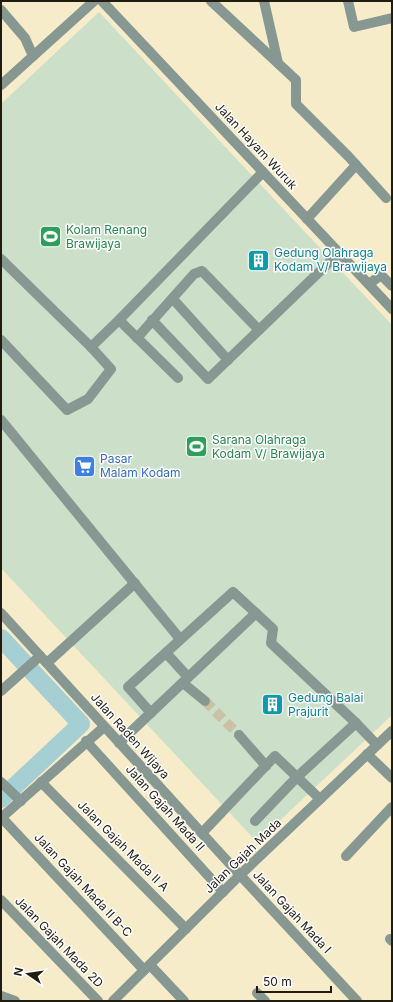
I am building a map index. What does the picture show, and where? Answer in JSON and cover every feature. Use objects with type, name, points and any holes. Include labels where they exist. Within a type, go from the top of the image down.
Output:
[{"type":"street","points":[[1,85],[94,1]]},
{"type":"street","name":"Jalan Hayam Wuruk","points":[[102,1],[392,309]]},
{"type":"street","points":[[212,1],[296,80],[296,104],[349,157],[386,198]]},
{"type":"street","points":[[264,1],[278,63]]},
{"type":"street","points":[[348,1],[354,26],[392,18]]},
{"type":"street","points":[[1,10],[25,38],[33,56]]},
{"type":"street","points":[[307,219],[356,165]]},
{"type":"street","points":[[91,347],[263,172]]},
{"type":"street","points":[[152,320],[208,379],[339,253]]},
{"type":"street","points":[[1,259],[91,347],[111,369],[88,399],[67,410],[1,340]]},
{"type":"street","points":[[137,338],[152,320],[173,300],[194,274],[202,271],[259,330]]},
{"type":"street","points":[[369,284],[381,275],[392,286]]},
{"type":"street","points":[[173,300],[228,360]]},
{"type":"street","points":[[119,320],[178,378]]},
{"type":"street","points":[[3,426],[180,639]]},
{"type":"street","points":[[1,690],[19,674],[41,659],[135,583]]},
{"type":"street","points":[[151,713],[128,687],[233,592],[273,628],[271,643],[356,723],[377,745]]},
{"type":"street","name":"Jalan Raden Wijaya","points":[[1,613],[41,659],[240,876]]},
{"type":"street","points":[[119,743],[256,613]]},
{"type":"street","points":[[166,653],[186,680],[205,701]]},
{"type":"street","points":[[255,821],[297,777],[356,723]]},
{"type":"street","points":[[1,818],[10,791],[41,782],[86,741],[104,727]]},
{"type":"street","name":"Jalan Gajah Mada","points":[[113,1001],[223,892],[392,731]]},
{"type":"street","points":[[239,735],[266,766]]},
{"type":"street","name":"Jalan Gajah Mada II","points":[[86,741],[223,892]]},
{"type":"street","points":[[367,754],[392,778]]},
{"type":"street","points":[[202,833],[275,756],[320,800]]},
{"type":"street","name":"Jalan Gajah Mada II A","points":[[41,782],[186,929]]},
{"type":"street","points":[[346,856],[392,807]]},
{"type":"street","name":"Jalan Gajah Mada II B-C","points":[[1,818],[147,967],[184,1001]]},
{"type":"street","name":"Jalan Gajah Mada I","points":[[240,876],[357,1001]]},
{"type":"street","name":"Jalan Gajah Mada 2D","points":[[1,900],[98,1001]]},
{"type":"street","points":[[257,993],[265,1001]]},
{"type":"street","points":[[1,996],[15,1001]]},
{"type":"green space","name":"Sarana Olahraga Kodam V/ Brawijaya","points":[[99,12],[392,325],[392,715],[257,842],[1,568],[1,104]]},
{"type":"waterway","points":[[1,638],[81,724],[1,799]]},
{"type":"tunnel","points":[[205,701],[239,735]]},
{"type":"place","name":"Kolam Renang Brawijaya","points":[[51,237]]},
{"type":"place","name":"Gedung Olahraga Kodam V/ Brawijaya","points":[[258,260]]},
{"type":"place","name":"Sarana Olahraga Kodam V/ Brawijaya","points":[[196,447]]},
{"type":"place","name":"Pasar Malam Kodam","points":[[85,466]]},
{"type":"place","name":"Gedung Balai Prajurit","points":[[272,705]]}]
